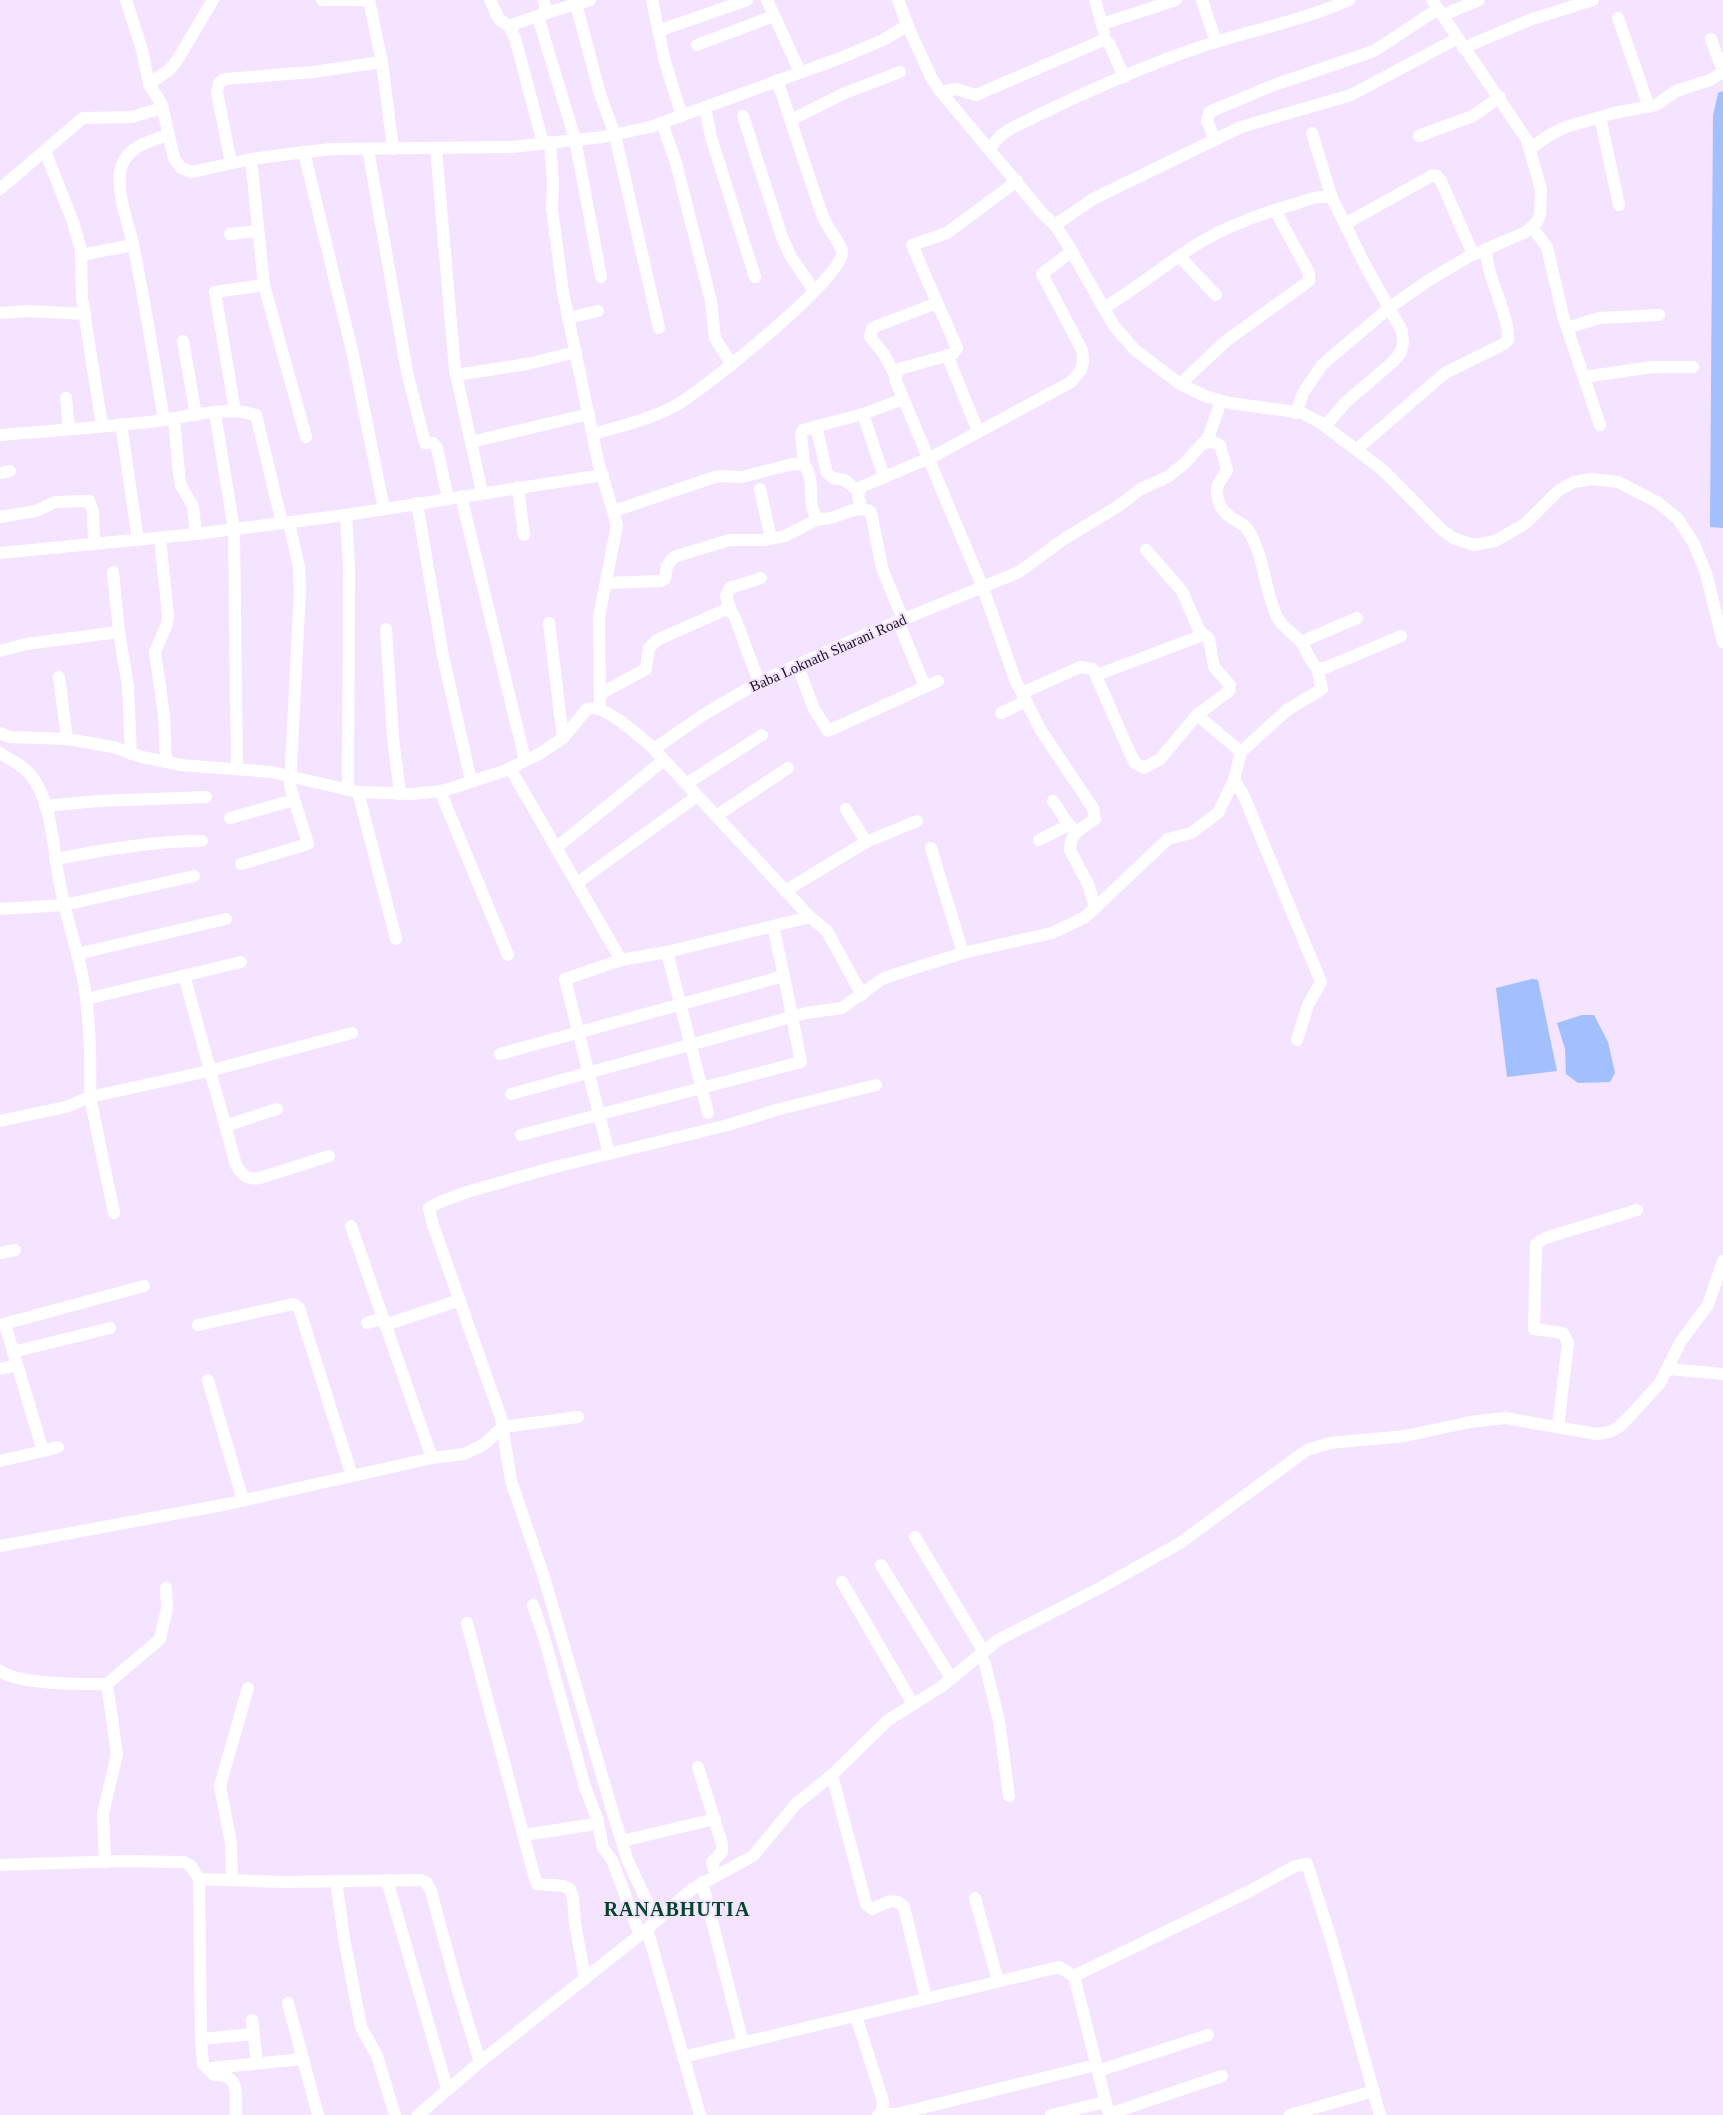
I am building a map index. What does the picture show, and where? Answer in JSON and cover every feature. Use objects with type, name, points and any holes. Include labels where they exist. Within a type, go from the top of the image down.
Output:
[{"type":"street","points":[[126,0],[142,50],[149,84],[162,108],[174,158],[184,170],[198,171],[252,159],[304,152],[368,149],[495,148],[615,135],[662,123],[800,72],[878,42],[908,25]]},
{"type":"street","points":[[149,84],[176,62],[213,0]]},
{"type":"street","points":[[322,0],[369,0],[382,62],[393,149]]},
{"type":"street","points":[[490,0],[499,20],[509,26],[515,38],[546,142],[553,183],[552,209],[568,318],[602,475],[614,511],[616,531],[599,617],[600,709]]},
{"type":"street","points":[[509,26],[543,10],[590,0]]},
{"type":"street","points":[[652,0],[658,31],[682,116]]},
{"type":"street","points":[[658,31],[747,0]]},
{"type":"street","points":[[767,0],[800,72]]},
{"type":"street","points":[[898,0],[932,79],[990,148],[1012,184],[1055,225],[1125,341],[1180,384],[1195,392],[1222,401],[1302,413],[1325,426],[1389,475],[1446,534],[1474,545],[1495,541],[1517,530],[1539,512],[1559,490],[1574,482],[1601,478],[1630,486],[1670,511],[1686,529],[1706,573],[1723,642]]},
{"type":"street","points":[[1095,0],[1107,41],[1124,77]]},
{"type":"street","points":[[1102,24],[1176,0]]},
{"type":"street","points":[[1202,0],[1216,42]]},
{"type":"street","points":[[990,148],[1000,136],[1010,129],[1124,77],[1216,42],[1292,20],[1349,0]]},
{"type":"street","points":[[1215,140],[1207,121],[1206,115],[1209,112],[1274,85],[1374,51],[1437,8],[1479,0]]},
{"type":"street","points":[[1055,225],[1093,199],[1240,127],[1351,95],[1461,43],[1593,0]]},
{"type":"street","points":[[576,4],[600,94],[615,135],[660,328]]},
{"type":"street","points":[[1296,413],[1303,393],[1322,365],[1389,308],[1429,280],[1473,254],[1516,238],[1532,227],[1540,215],[1542,204],[1541,189],[1531,148],[1500,97],[1437,8]]},
{"type":"street","points":[[543,10],[575,140],[601,277]]},
{"type":"street","points":[[697,45],[774,16]]},
{"type":"street","points":[[1618,18],[1649,107]]},
{"type":"street","points":[[1531,148],[1551,134],[1600,117],[1649,107],[1676,91],[1710,80],[1723,71],[1711,39]]},
{"type":"street","points":[[942,92],[956,89],[976,94],[1092,44],[1107,41]]},
{"type":"street","points":[[231,164],[217,92],[219,84],[224,79],[314,72],[382,62]]},
{"type":"street","points":[[791,120],[845,93],[900,72]]},
{"type":"street","points":[[594,434],[646,418],[674,406],[732,365],[814,290],[840,260],[842,248],[826,226],[778,80]]},
{"type":"street","points":[[1419,136],[1473,116],[1500,97]]},
{"type":"street","points":[[705,107],[711,137],[755,277]]},
{"type":"street","points":[[0,189],[83,118],[132,118],[162,108]]},
{"type":"street","points":[[743,116],[784,242],[814,290]]},
{"type":"street","points":[[1600,117],[1619,205]]},
{"type":"street","points":[[662,123],[676,163],[711,301],[714,333],[732,365]]},
{"type":"street","points":[[1312,133],[1332,198],[1402,331],[1403,343],[1401,352],[1379,375],[1346,402],[1325,426]]},
{"type":"street","points":[[168,135],[136,147],[124,161],[120,172],[122,198],[181,486],[194,506],[196,534]]},
{"type":"street","points":[[436,148],[456,375],[482,492]]},
{"type":"street","points":[[368,149],[422,439],[425,443],[435,445],[437,448],[455,497],[525,760]]},
{"type":"street","points":[[45,151],[73,222],[81,255],[82,298],[102,426]]},
{"type":"street","points":[[304,152],[350,346],[384,509]]},
{"type":"street","points":[[252,159],[264,285],[306,437]]},
{"type":"street","points":[[1345,224],[1432,175],[1438,176],[1473,254]]},
{"type":"street","points":[[895,375],[899,369],[956,352],[957,348],[912,245],[947,233],[1012,184]]},
{"type":"street","points":[[1104,308],[1179,256],[1226,229],[1315,198],[1327,196],[1332,198]]},
{"type":"street","points":[[1180,384],[1226,341],[1310,280],[1309,273],[1276,210]]},
{"type":"street","points":[[1532,227],[1547,247],[1559,303],[1600,424]]},
{"type":"street","points":[[230,234],[258,230]]},
{"type":"street","points":[[81,255],[133,245]]},
{"type":"street","points":[[1357,449],[1444,374],[1504,344],[1508,340],[1505,320],[1488,269],[1486,249]]},
{"type":"street","points":[[858,492],[861,488],[884,477],[928,459],[1071,382],[1081,370],[1083,362],[1078,340],[1043,278],[1044,270],[1072,251]]},
{"type":"street","points":[[1179,256],[1216,295]]},
{"type":"street","points":[[235,411],[215,292],[264,285]]},
{"type":"street","points":[[937,303],[877,326],[870,332],[870,337],[884,354],[895,375],[903,399],[983,588],[1024,697],[1050,745],[1093,808],[1095,818],[1039,840]]},
{"type":"street","points":[[0,313],[26,311],[85,314]]},
{"type":"street","points":[[568,318],[598,311]]},
{"type":"street","points":[[1568,328],[1599,318],[1659,316]]},
{"type":"street","points":[[183,341],[196,415]]},
{"type":"street","points":[[456,375],[518,365],[576,352]]},
{"type":"street","points":[[947,355],[978,431]]},
{"type":"street","points":[[1584,377],[1652,366],[1693,367]]},
{"type":"street","points":[[66,398],[69,429]]},
{"type":"street","points":[[818,520],[813,508],[810,476],[804,466],[801,434],[806,428],[863,414],[903,399]]},
{"type":"street","name":"Baba Loknath Sharani Road","points":[[654,750],[703,715],[759,682],[900,620],[1019,572],[1050,548],[1120,505],[1139,490],[1169,476],[1204,443],[1216,420],[1222,401]]},
{"type":"street","points":[[0,435],[169,420],[235,411],[256,414],[286,523],[300,584],[292,777],[290,786],[308,844],[241,864]]},
{"type":"street","points":[[215,413],[234,530],[237,769]]},
{"type":"street","points":[[471,442],[589,414]]},
{"type":"street","points":[[863,414],[884,477]]},
{"type":"street","points":[[121,424],[138,540]]},
{"type":"street","points":[[816,426],[827,473],[833,478],[844,480],[858,492],[862,509]]},
{"type":"street","points":[[511,1094],[792,1017],[842,1008],[882,979],[963,953],[1038,938],[1084,918],[1168,839],[1190,833],[1218,813],[1234,780],[1241,752],[1287,710],[1322,689],[1316,668],[1301,642],[1286,629],[1277,617],[1263,577],[1262,561],[1248,530],[1229,518],[1219,501],[1217,486],[1227,470],[1220,445],[1213,442],[1204,443]]},
{"type":"street","points":[[614,511],[718,476],[742,477],[792,464],[804,466]]},
{"type":"street","points":[[0,552],[234,530],[346,515],[482,492],[602,475]]},
{"type":"street","points":[[518,487],[524,535]]},
{"type":"street","points":[[760,489],[771,539]]},
{"type":"street","points":[[0,517],[36,511],[55,502],[89,501],[93,511],[94,543]]},
{"type":"street","points":[[417,503],[443,656],[471,781]]},
{"type":"street","points":[[607,583],[661,581],[665,579],[668,566],[674,557],[729,540],[771,539],[790,534],[818,520],[829,519],[862,509],[871,512],[873,517],[882,568],[925,687]]},
{"type":"street","points":[[346,515],[349,566],[353,791],[396,939]]},
{"type":"street","points":[[160,538],[168,616],[167,624],[155,652],[164,715],[166,762]]},
{"type":"street","points":[[1001,713],[1024,697],[1080,667],[1093,669],[1130,753],[1139,767],[1149,767],[1160,759],[1197,716],[1229,691],[1230,685],[1214,667],[1210,639],[1203,634],[1193,620],[1182,591],[1146,550]]},
{"type":"street","points":[[113,572],[119,632],[128,687],[131,754]]},
{"type":"street","points":[[759,682],[730,611],[726,596],[730,588],[762,578]]},
{"type":"street","points":[[600,694],[646,669],[649,648],[658,640],[721,611],[730,611]]},
{"type":"street","points":[[1301,642],[1357,618]]},
{"type":"street","points":[[549,623],[563,738]]},
{"type":"street","points":[[386,629],[393,737],[400,794]]},
{"type":"street","points":[[0,651],[26,644],[119,632]]},
{"type":"street","points":[[1097,675],[1203,634]]},
{"type":"street","points":[[1316,668],[1325,668],[1402,636]]},
{"type":"street","points":[[797,664],[814,709],[828,731],[938,680]]},
{"type":"street","points":[[59,677],[67,739]]},
{"type":"street","points":[[0,733],[10,737],[67,739],[113,747],[131,754],[166,762],[271,772],[353,791],[400,794],[440,792],[510,768],[548,749],[563,738],[587,709],[592,707],[600,709],[632,730],[654,750],[810,917],[827,931],[862,995]]},
{"type":"street","points":[[1197,716],[1241,752]]},
{"type":"street","points":[[686,784],[762,735]]},
{"type":"street","points":[[0,753],[28,772],[42,794],[45,806],[64,905],[86,999],[91,1071],[90,1098],[114,1213]]},
{"type":"street","points":[[556,848],[664,760]]},
{"type":"street","points":[[510,768],[621,960]]},
{"type":"street","points":[[716,816],[788,768]]},
{"type":"street","points":[[1234,780],[1243,794],[1321,982],[1308,1005],[1297,1040]]},
{"type":"street","points":[[440,792],[508,955]]},
{"type":"street","points":[[577,883],[697,796]]},
{"type":"street","points":[[45,806],[98,801],[206,798]]},
{"type":"street","points":[[230,818],[294,800]]},
{"type":"street","points":[[1053,801],[1072,828],[1070,850],[1089,886],[1095,908]]},
{"type":"street","points":[[846,809],[866,842]]},
{"type":"street","points":[[786,891],[866,842],[917,821]]},
{"type":"street","points":[[55,860],[120,846],[170,841],[202,841]]},
{"type":"street","points":[[931,848],[963,953]]},
{"type":"street","points":[[0,909],[64,905],[194,876]]},
{"type":"street","points":[[609,1154],[565,978],[621,960],[666,952],[810,917]]},
{"type":"street","points":[[77,954],[226,919]]},
{"type":"street","points":[[521,1135],[802,1062],[773,926]]},
{"type":"street","points":[[666,952],[708,1113]]},
{"type":"street","points":[[86,999],[240,962]]},
{"type":"street","points":[[184,976],[236,1165],[243,1176],[251,1179],[329,1156]]},
{"type":"street","points":[[500,1054],[784,976]]},
{"type":"street","points":[[0,1121],[66,1107],[90,1098],[209,1071],[352,1033]]},
{"type":"street","points":[[700,2115],[648,1928],[639,1888],[622,1841],[543,1574],[511,1481],[503,1427],[432,1222],[429,1208],[470,1191],[876,1085]]},
{"type":"street","points":[[225,1126],[277,1109]]},
{"type":"street","points":[[1558,1427],[1568,1343],[1563,1333],[1534,1329],[1536,1244],[1545,1238],[1637,1210]]},
{"type":"street","points":[[351,1226],[432,1458]]},
{"type":"street","points":[[0,1253],[15,1250]]},
{"type":"street","points":[[418,2115],[447,2088],[586,1979],[702,1882],[742,1864],[753,1856],[796,1804],[832,1775],[888,1720],[941,1688],[951,1678],[983,1657],[998,1640],[1100,1588],[1180,1543],[1209,1524],[1297,1456],[1316,1446],[1405,1436],[1485,1420],[1506,1418],[1597,1434],[1609,1432],[1619,1427],[1660,1383],[1681,1341],[1708,1305],[1723,1261]]},
{"type":"street","points":[[43,1451],[3,1325],[144,1286]]},
{"type":"street","points":[[367,1324],[384,1322],[460,1300]]},
{"type":"street","points":[[198,1326],[293,1304],[299,1308],[352,1476]]},
{"type":"street","points":[[13,1352],[110,1328]]},
{"type":"street","points":[[0,1369],[17,1365]]},
{"type":"street","points":[[1668,1369],[1723,1374]]},
{"type":"street","points":[[208,1380],[243,1500]]},
{"type":"street","points":[[0,1546],[243,1500],[432,1458],[464,1454],[483,1445],[503,1427],[578,1417]]},
{"type":"street","points":[[0,1461],[58,1447]]},
{"type":"street","points":[[915,1537],[983,1657],[1002,1735],[1009,1796]]},
{"type":"street","points":[[881,1565],[951,1678]]},
{"type":"street","points":[[842,1582],[913,1704]]},
{"type":"street","points":[[0,1671],[68,1686],[106,1684],[160,1639],[167,1608],[166,1588]]},
{"type":"street","points":[[533,1605],[544,1637],[582,1776],[598,1818],[603,1848],[612,1860],[648,1928]]},
{"type":"street","points":[[466,1622],[537,1884],[564,1886],[570,1889],[586,1979]]},
{"type":"street","points":[[105,1862],[103,1814],[117,1754],[106,1684]]},
{"type":"street","points":[[232,1880],[231,1843],[220,1786],[248,1688]]},
{"type":"street","points":[[698,1767],[723,1849],[712,1862],[716,1876]]},
{"type":"street","points":[[832,1775],[866,1904],[872,1909],[889,1901],[897,1901],[904,1907],[926,1998]]},
{"type":"street","points":[[622,1841],[715,1819]]},
{"type":"street","points":[[524,1836],[598,1823]]},
{"type":"street","points":[[0,1865],[184,1862],[191,1866],[199,1879],[200,2039],[206,2068],[214,2075],[231,2077],[235,2086],[236,2115]]},
{"type":"street","points":[[1074,1976],[1250,1891],[1295,1866],[1302,1863],[1307,1864],[1321,1906],[1380,2115]]},
{"type":"street","points":[[199,1879],[421,1880],[428,1885],[480,2062]]},
{"type":"street","points":[[387,1880],[447,2088]]},
{"type":"street","points":[[336,1881],[344,1938],[361,2028],[377,2056],[395,2115]]},
{"type":"street","points":[[702,1882],[743,2042]]},
{"type":"street","points":[[975,1898],[998,1981]]},
{"type":"street","points":[[683,2057],[1060,1967],[1074,1976],[1108,2110]]},
{"type":"street","points":[[288,2003],[318,2115]]},
{"type":"street","points":[[856,2016],[879,2082],[883,2101],[880,2113],[892,2115],[1097,2068],[1208,2035]]},
{"type":"street","points":[[252,2020],[257,2063]]},
{"type":"street","points":[[200,2039],[253,2034]]},
{"type":"street","points":[[206,2068],[303,2059]]},
{"type":"street","points":[[1051,2115],[1108,2110],[1222,2076]]},
{"type":"street","points":[[1290,2115],[1374,2091]]},
{"type":"water","points":[[1723,91],[1723,528],[1710,527],[1713,116],[1718,93]]},
{"type":"water","points":[[1532,979],[1538,980],[1557,1071],[1507,1077],[1496,988]]},
{"type":"water","points":[[1582,1015],[1594,1015],[1608,1042],[1615,1073],[1610,1082],[1578,1083],[1566,1074],[1565,1049],[1557,1023]]},
{"type":"district","name":"RANABHUTIA","points":[[677,1909]]}]
